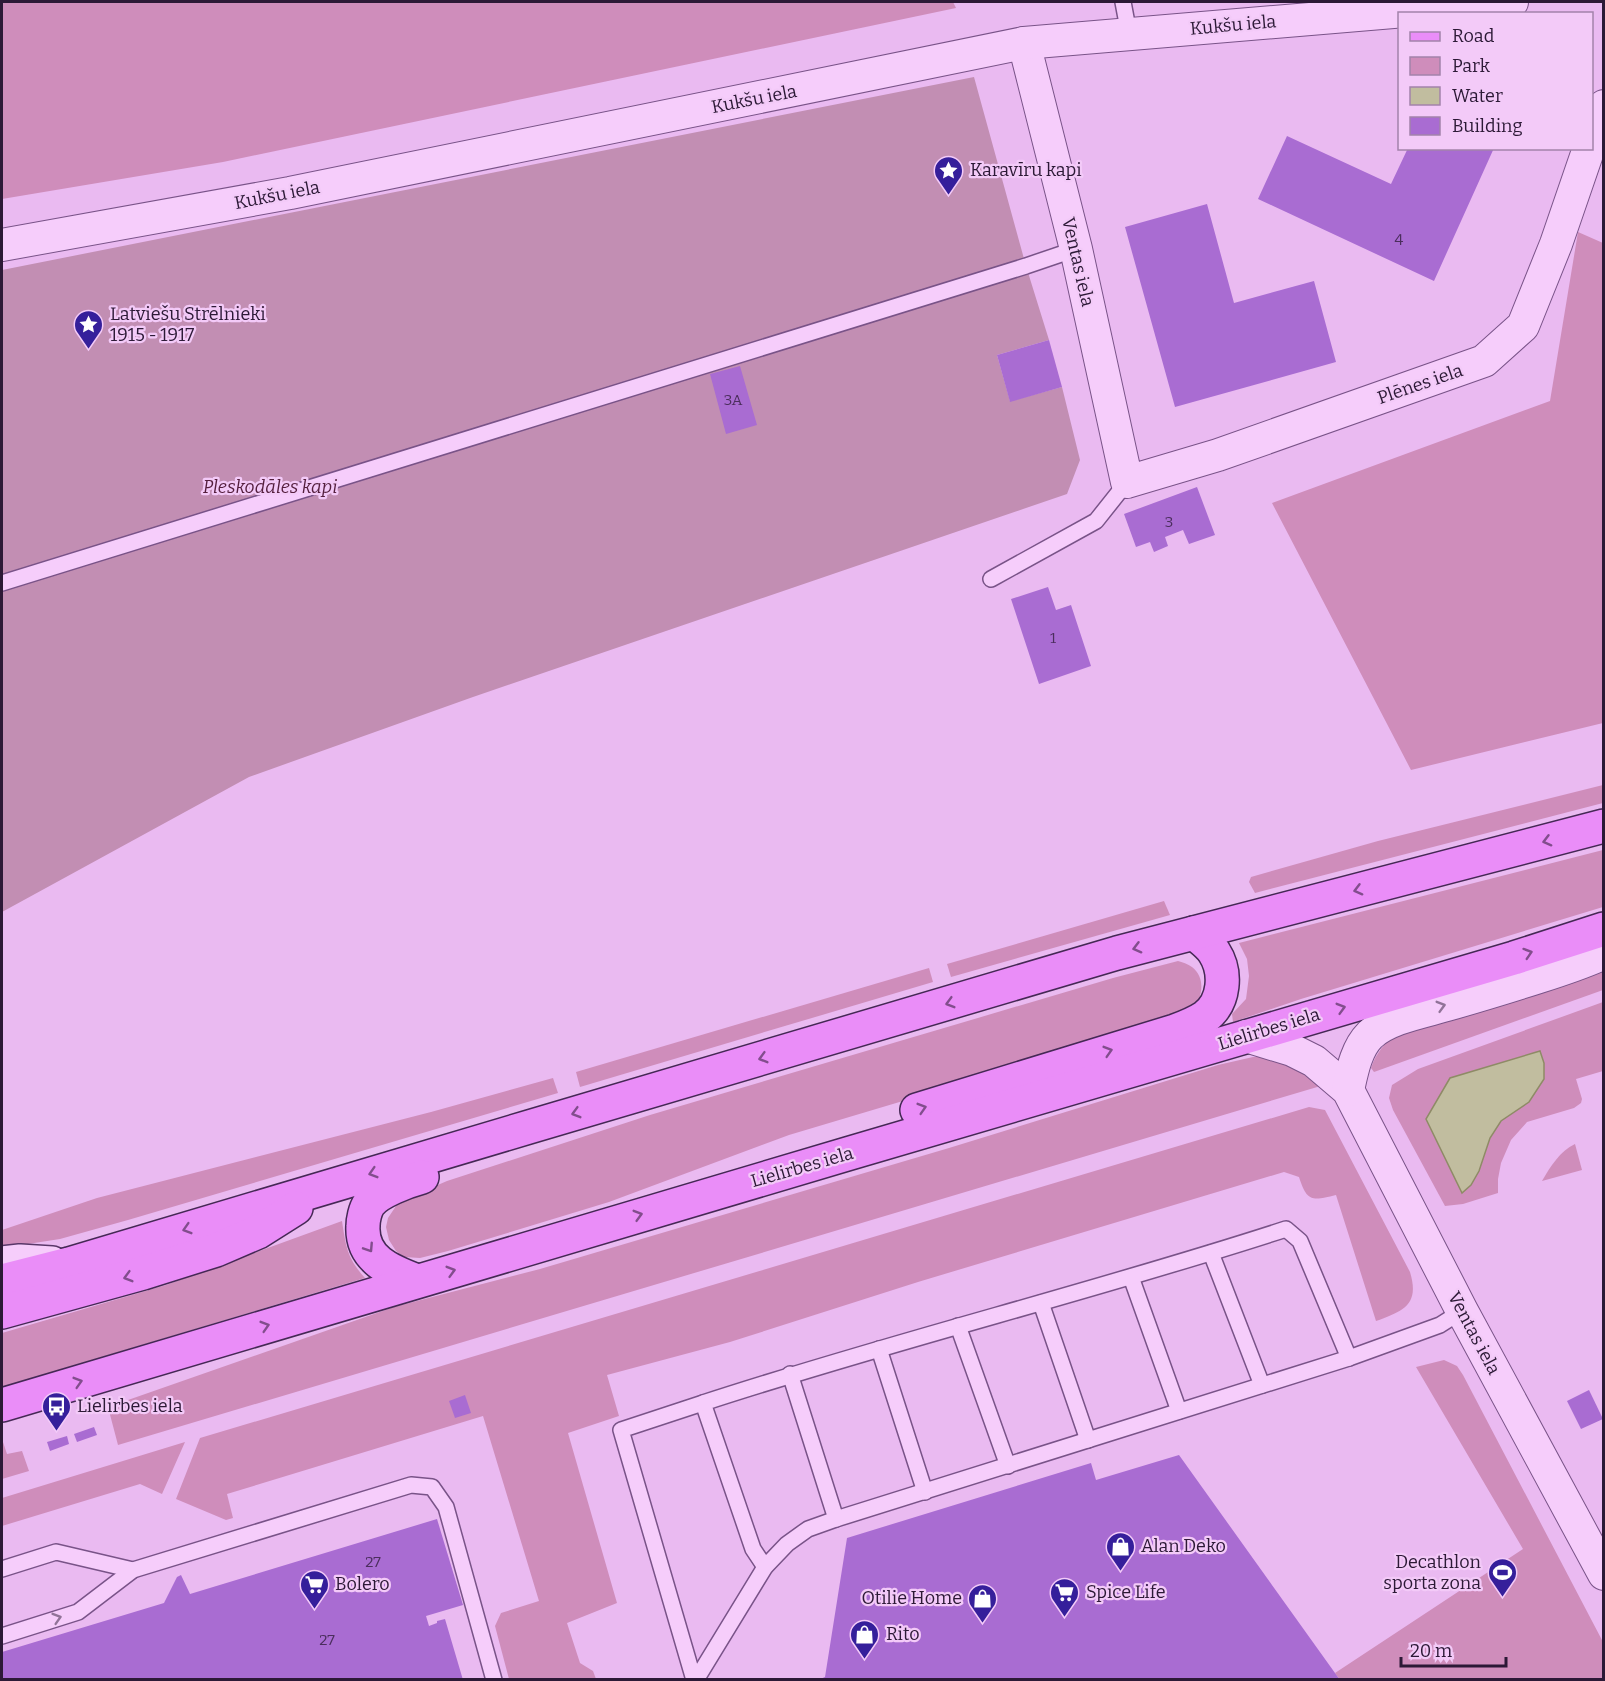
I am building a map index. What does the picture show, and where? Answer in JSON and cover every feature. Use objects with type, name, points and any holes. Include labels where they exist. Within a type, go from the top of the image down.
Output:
[{"type":"main road","points":[[2,1281],[69,1264],[1106,957],[1604,826]]},
{"type":"main road","name":"Lielirbes iela","points":[[2,1405],[1514,958],[1604,929]]},
{"type":"main road","points":[[713,1193],[807,1145],[1175,1031],[1207,1016],[1218,1002],[1223,985],[1221,969],[1213,950],[1194,933]]},
{"type":"main road","points":[[417,1281],[383,1265],[368,1251],[362,1238],[363,1221],[368,1205],[381,1195],[413,1179],[487,1155],[529,1127]]},
{"type":"main road","points":[[2,1312],[216,1250],[258,1232],[334,1185]]},
{"type":"street","name":"Kukšu iela","points":[[2,246],[290,193],[1024,43],[1512,2]]},
{"type":"street","name":"Ventas iela","points":[[1024,43],[1076,249],[1127,482]]},
{"type":"street","points":[[1593,137],[1604,106]]},
{"type":"street","name":"Plēnes iela","points":[[1127,482],[1218,455],[1484,361],[1523,326],[1556,244],[1588,150]]},
{"type":"street","points":[[1348,1090],[1354,1064],[1361,1049],[1369,1036],[1386,1024],[1563,970],[1604,953]]},
{"type":"street","name":"Ventas iela","points":[[1246,1036],[1292,1050],[1314,1061],[1348,1090],[1462,1311],[1604,1574]]},
{"type":"street","points":[[2,1263],[20,1261],[69,1264]]},
{"type":"lane","points":[[1123,2],[1129,34]]},
{"type":"lane","points":[[2,583],[960,287],[1076,249]]},
{"type":"lane","points":[[991,579],[1096,521],[1127,482]]},
{"type":"lane","points":[[695,1680],[621,1430],[790,1374],[1131,1277],[1286,1229],[1300,1240],[1349,1358]]},
{"type":"lane","points":[[1211,1253],[1262,1385]]},
{"type":"lane","points":[[1131,1277],[1179,1411]]},
{"type":"lane","points":[[1041,1303],[1088,1440]]},
{"type":"lane","points":[[695,1680],[765,1567],[787,1544],[808,1530],[836,1519],[1349,1358],[1440,1325],[1462,1311]]},
{"type":"lane","points":[[958,1326],[1008,1466]]},
{"type":"lane","points":[[879,1349],[925,1492]]},
{"type":"lane","points":[[790,1374],[836,1519]]},
{"type":"lane","points":[[703,1403],[753,1549],[765,1567]]},
{"type":"lane","points":[[2,1636],[78,1612],[133,1570],[411,1485],[432,1487],[446,1508],[494,1680]]},
{"type":"lane","points":[[2,1569],[56,1552],[133,1570]]},
{"type":"green space","points":[[2,2],[953,2],[956,8],[223,162],[2,199]]},
{"type":"green space","name":"Pleskodāles kapi","points":[[974,77],[1026,266],[1049,340],[997,355],[1010,401],[1062,387],[1080,460],[1067,494],[473,697],[249,777],[2,912],[2,270]]},
{"type":"green space","points":[[1578,232],[1603,243],[1603,723],[1411,770],[1272,503],[1550,401]]},
{"type":"green space","points":[[1603,785],[1603,803],[1255,893],[1249,882],[1251,877],[1378,841]]},
{"type":"green space","points":[[1603,850],[1603,907],[1233,1022],[1232,1014],[1246,999],[1249,976],[1247,959],[1239,943]]},
{"type":"green space","points":[[1164,901],[1170,915],[951,977],[947,964]]},
{"type":"green space","points":[[1178,961],[1192,967],[1200,977],[1200,995],[1191,1012],[789,1135],[609,1202],[448,1251],[420,1258],[404,1257],[396,1251],[389,1240],[386,1227],[388,1218],[396,1206],[410,1197],[447,1181],[650,1115],[1113,978]]},
{"type":"green space","points":[[1603,966],[1603,990],[1374,1072],[1371,1068],[1381,1048],[1397,1032]]},
{"type":"green space","points":[[929,968],[933,982],[580,1087],[576,1072]]},
{"type":"green space","points":[[1603,1002],[1603,1071],[1576,1079],[1581,1103],[1574,1108],[1527,1122],[1511,1140],[1501,1163],[1498,1193],[1463,1204],[1445,1206],[1393,1110],[1389,1098],[1392,1085],[1418,1069]]},
{"type":"green space","points":[[1253,1057],[1276,1057],[1324,1085],[118,1445],[108,1407],[394,1307],[540,1269],[949,1148],[1218,1065]]},
{"type":"green space","points":[[553,1078],[558,1093],[60,1239],[2,1248],[2,1230],[97,1198],[431,1112]]},
{"type":"green space","points":[[1309,1107],[1325,1110],[1410,1272],[1413,1292],[1407,1305],[1376,1321],[1336,1195],[1312,1198],[1305,1191],[1299,1177],[1284,1172],[918,1282],[730,1342],[607,1375],[619,1416],[568,1433],[617,1603],[567,1623],[580,1663],[593,1671],[596,1679],[509,1679],[495,1626],[501,1613],[539,1601],[483,1416],[227,1494],[233,1518],[226,1520],[176,1499],[200,1438]]},
{"type":"green space","points":[[1575,1144],[1582,1170],[1542,1181],[1560,1155]]},
{"type":"green space","points":[[342,1221],[348,1252],[365,1278],[2,1387],[2,1333],[166,1285]]},
{"type":"green space","name":"Decathlon sporta zona","points":[[1444,1360],[1457,1366],[1463,1375],[1603,1642],[1603,1679],[1340,1680],[1335,1673],[1523,1549],[1416,1367]]},
{"type":"green space","points":[[2,1439],[7,1454],[22,1451],[29,1471],[2,1479]]},
{"type":"green space","points":[[185,1442],[162,1494],[140,1484],[2,1526],[2,1498]]},
{"type":"water","points":[[1540,1051],[1544,1063],[1544,1079],[1529,1102],[1501,1121],[1490,1138],[1479,1171],[1471,1185],[1462,1193],[1426,1119],[1450,1078]]},
{"type":"building","points":[[1287,136],[1391,184],[1407,150],[1493,150],[1434,281],[1258,199]]},
{"type":"building","points":[[1207,204],[1234,303],[1314,281],[1336,362],[1175,407],[1125,227]]},
{"type":"building","points":[[1049,340],[1062,387],[1010,402],[997,355]]},
{"type":"building","points":[[740,366],[757,425],[726,434],[710,374]]},
{"type":"building","points":[[1197,487],[1215,535],[1189,544],[1183,530],[1165,537],[1168,546],[1154,552],[1150,542],[1136,547],[1124,514]]},
{"type":"building","points":[[1048,587],[1056,610],[1071,605],[1091,666],[1039,684],[1011,599]]},
{"type":"building","points":[[1589,1390],[1603,1419],[1581,1429],[1567,1401]]},
{"type":"building","points":[[465,1395],[471,1413],[455,1418],[449,1401]]},
{"type":"building","points":[[94,1427],[97,1435],[77,1442],[74,1434]]},
{"type":"building","points":[[67,1436],[69,1444],[50,1451],[47,1442]]},
{"type":"building","name":"Spice Life","points":[[1179,1455],[1340,1680],[818,1680],[825,1677],[847,1538],[1091,1463],[1096,1480]]},
{"type":"building","name":"Bolero","points":[[437,1519],[463,1605],[426,1616],[429,1626],[445,1619],[463,1680],[2,1680],[2,1652],[164,1603],[177,1577],[181,1575],[190,1594]]},
{"type":"place","name":"Karavīru kapi","points":[[949,196]]},
{"type":"place","name":"Latviešu Strēlnieki 1915 - 1917","points":[[89,350]]},
{"type":"place","name":"Lielirbes iela","points":[[56,1432]]},
{"type":"place","name":"Alan Deko","points":[[1120,1572]]},
{"type":"place","name":"Decathlon sporta zona","points":[[1502,1598]]},
{"type":"place","name":"Bolero","points":[[314,1610]]},
{"type":"place","name":"Spice Life","points":[[1065,1618]]},
{"type":"place","name":"Otilie Home","points":[[983,1624]]},
{"type":"place","name":"Rito","points":[[865,1660]]}]
